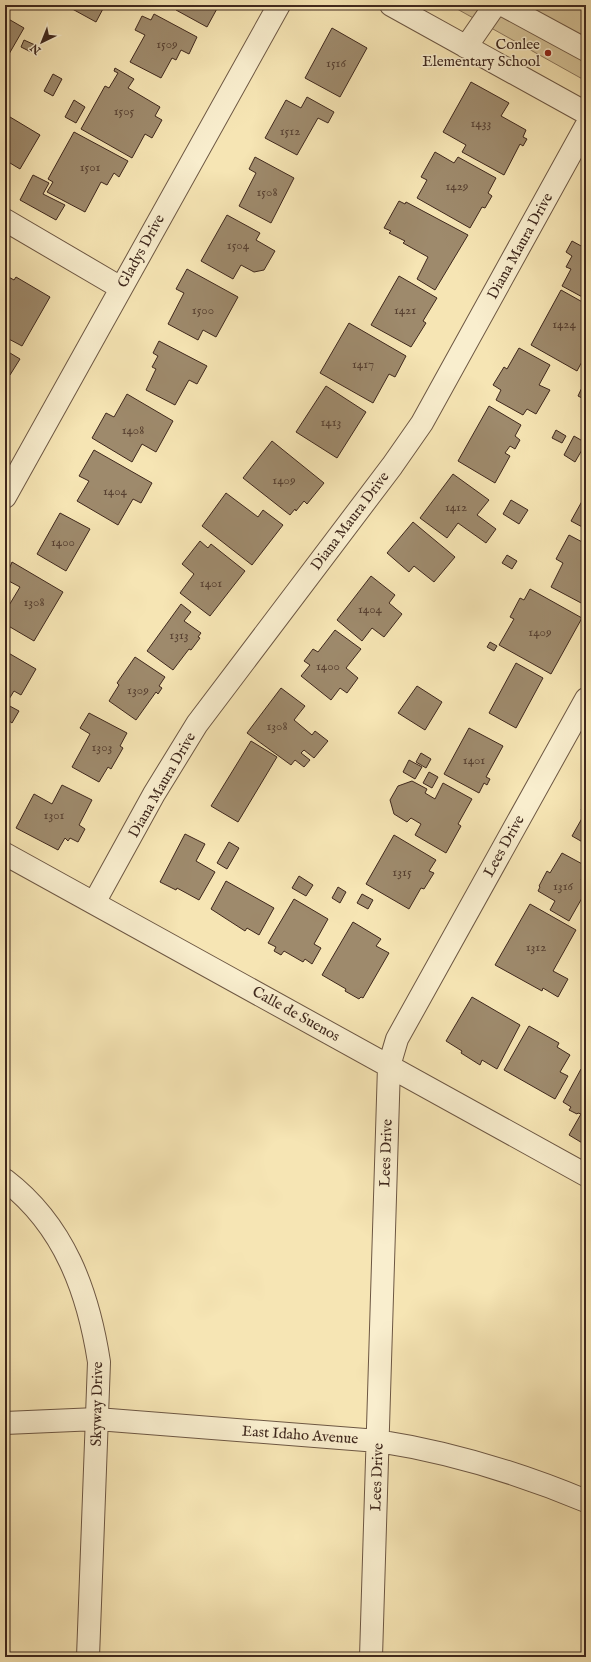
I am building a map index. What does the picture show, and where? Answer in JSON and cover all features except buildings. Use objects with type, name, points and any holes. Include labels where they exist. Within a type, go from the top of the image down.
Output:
[{"type":"street","name":"Gladys Drive","points":[[5,496],[279,5]]},
{"type":"street","points":[[390,5],[586,113]]},
{"type":"street","points":[[466,47],[495,5]]},
{"type":"street","points":[[503,5],[586,50]]},
{"type":"street","name":"Diana Maura Drive","points":[[94,903],[162,781],[198,724],[392,466],[422,423],[586,126]]},
{"type":"street","points":[[5,220],[121,288]]},
{"type":"street","name":"Lees Drive","points":[[371,1657],[389,1066],[397,1039],[586,699]]},
{"type":"street","name":"Calle de Suenos","points":[[5,854],[586,1175]]},
{"type":"street","name":"Skyway Drive","points":[[5,1180],[17,1189],[43,1218],[67,1252],[81,1286],[94,1328],[99,1362],[88,1657]]},
{"type":"street","name":"East Idaho Avenue","points":[[5,1423],[97,1419],[378,1441],[410,1446],[475,1462],[544,1484],[586,1501]]},
{"type":"shaded area","name":"Conlee Elementary School","points":[[450,5],[586,5],[586,81]]},
{"type":"place","name":"Conlee Elementary School","points":[[548,53]]}]
